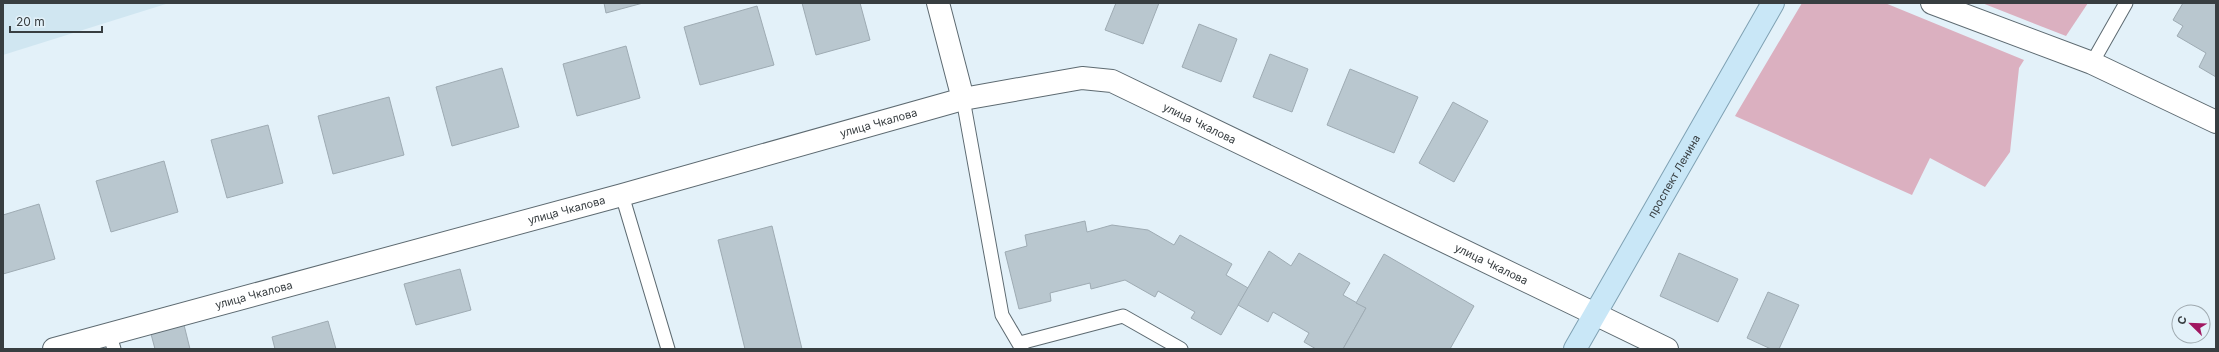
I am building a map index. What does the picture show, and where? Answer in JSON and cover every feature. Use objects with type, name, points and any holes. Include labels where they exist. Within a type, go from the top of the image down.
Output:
[{"type":"main road","name":"проспект Ленина","points":[[1575,349],[1773,3]]},
{"type":"street","points":[[938,3],[963,100]]},
{"type":"street","points":[[1932,3],[2092,63],[2216,122]]},
{"type":"street","name":"улица Чкалова","points":[[54,349],[111,341],[622,195],[963,100],[1082,78],[1112,81],[1667,349]]},
{"type":"lane","points":[[2092,63],[2126,3]]},
{"type":"lane","points":[[963,100],[1002,315],[1021,346],[1124,316],[1182,349]]},
{"type":"lane","points":[[622,195],[668,349]]},
{"type":"shaded area","points":[[3,3],[169,3],[3,55]]},
{"type":"shaded area","points":[[1802,3],[1885,3],[2024,60],[2019,68],[2010,152],[1985,187],[1930,158],[1912,195],[1735,116]]},
{"type":"shaded area","points":[[1982,3],[2088,3],[2066,36]]},
{"type":"building","points":[[604,3],[643,3],[606,13]]},
{"type":"building","points":[[802,3],[860,3],[870,40],[816,55]]},
{"type":"building","points":[[1116,3],[1159,3],[1143,44],[1105,30]]},
{"type":"building","points":[[2183,3],[2216,3],[2216,77],[2199,67],[2206,53],[2177,36],[2183,26],[2173,20]]},
{"type":"building","points":[[757,6],[774,65],[700,85],[684,27]]},
{"type":"building","points":[[1199,24],[1237,39],[1221,82],[1182,67]]},
{"type":"building","points":[[626,46],[640,98],[577,116],[563,64]]},
{"type":"building","points":[[1270,54],[1308,69],[1292,112],[1253,97]]},
{"type":"building","points":[[502,68],[519,127],[452,146],[436,87]]},
{"type":"building","points":[[1350,69],[1418,97],[1394,153],[1327,125]]},
{"type":"building","points":[[389,97],[404,155],[333,174],[318,116]]},
{"type":"building","points":[[1453,102],[1488,121],[1454,182],[1419,163]]},
{"type":"building","points":[[268,125],[283,183],[227,198],[211,140]]},
{"type":"building","points":[[164,161],[178,212],[111,232],[96,181]]},
{"type":"building","points":[[39,204],[55,259],[3,274],[3,215]]},
{"type":"building","points":[[1085,221],[1087,232],[1112,225],[1148,230],[1174,245],[1180,235],[1232,264],[1226,275],[1248,288],[1221,335],[1191,318],[1195,312],[1158,291],[1155,297],[1125,280],[1091,289],[1090,283],[1050,293],[1051,301],[1019,309],[1005,252],[1027,246],[1025,235]]},
{"type":"building","points":[[772,226],[802,349],[745,349],[718,240]]},
{"type":"building","points":[[1269,251],[1291,266],[1299,253],[1350,283],[1343,295],[1366,308],[1343,349],[1316,349],[1304,342],[1309,333],[1273,312],[1268,322],[1238,305]]},
{"type":"building","points":[[1679,253],[1738,279],[1718,322],[1660,296]]},
{"type":"building","points":[[1384,254],[1474,306],[1450,349],[1343,349],[1366,308],[1356,303]]},
{"type":"building","points":[[460,269],[471,310],[416,325],[404,284]]},
{"type":"building","points":[[1768,292],[1799,305],[1779,349],[1771,349],[1747,338]]},
{"type":"building","points":[[328,321],[336,349],[275,349],[272,337]]},
{"type":"building","points":[[184,325],[190,349],[155,349],[151,334]]}]
